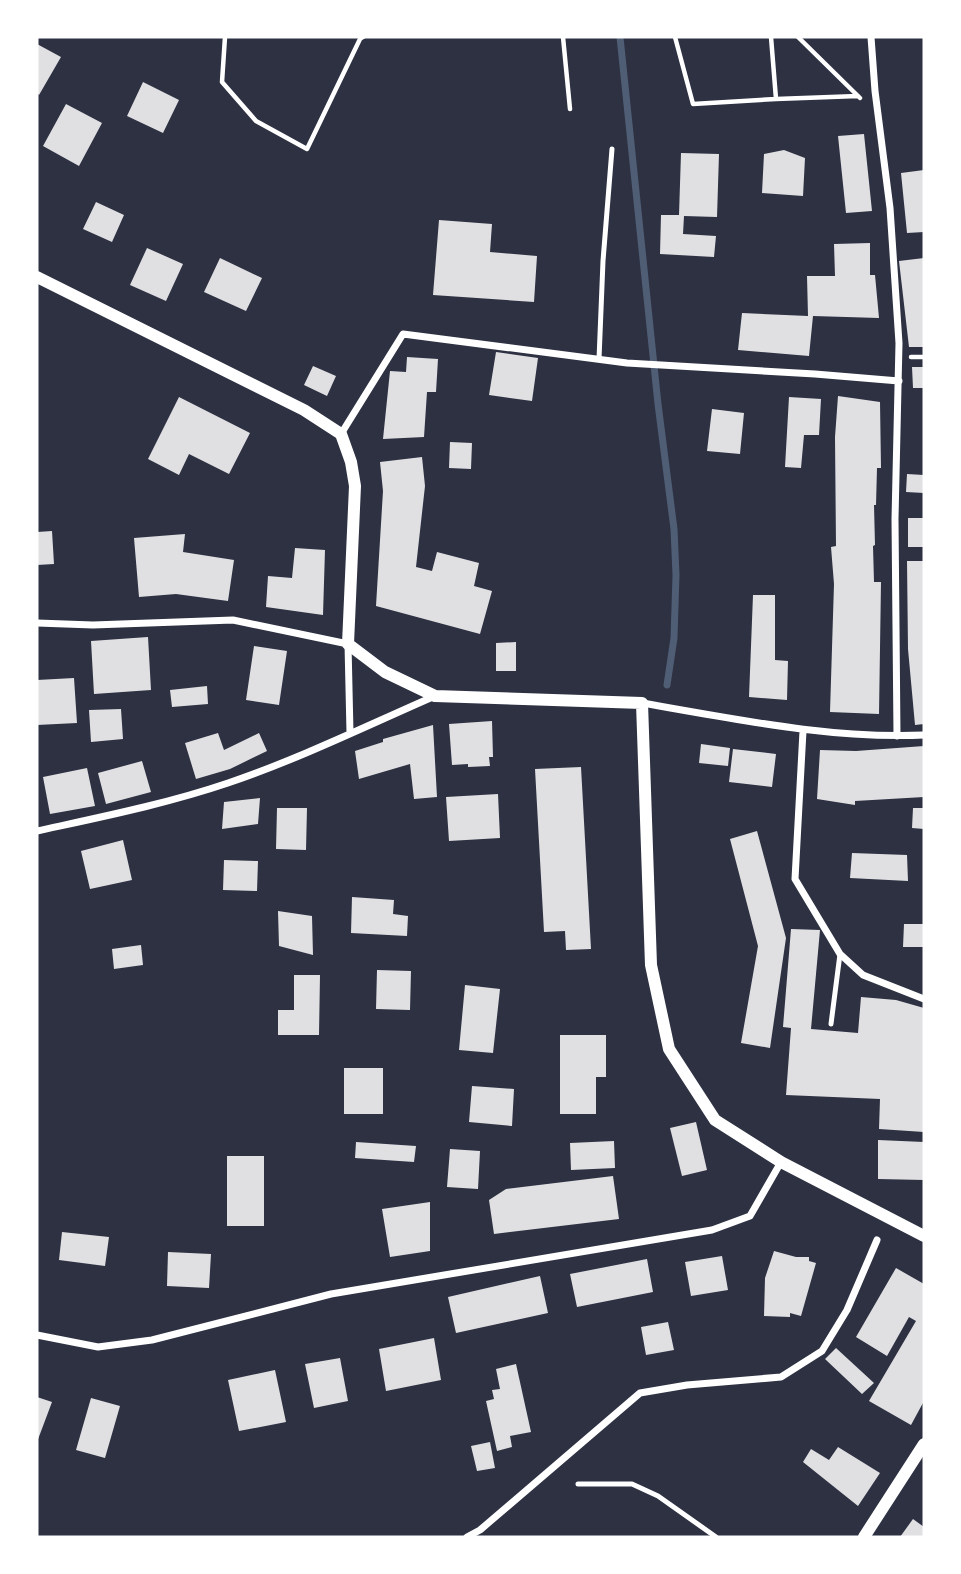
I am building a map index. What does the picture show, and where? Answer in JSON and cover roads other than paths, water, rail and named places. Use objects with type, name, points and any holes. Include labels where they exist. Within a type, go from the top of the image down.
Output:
[{"type":"street","points":[[871,37],[890,208],[899,342],[895,519],[897,736]]},
{"type":"street","points":[[37,277],[304,410],[341,434],[351,462],[355,486],[348,644],[350,733]]},
{"type":"street","points":[[341,434],[403,334],[639,364],[898,381]]},
{"type":"street","points":[[37,623],[93,625],[233,620],[348,644],[385,672],[435,696],[642,703],[803,731],[924,735]]},
{"type":"street","points":[[37,831],[134,810],[229,783],[309,752],[435,696]]},
{"type":"street","points":[[642,703],[651,965],[669,1049],[715,1120],[781,1162],[924,1236]]},
{"type":"street","points":[[803,731],[795,879],[840,954],[863,975],[924,999]]},
{"type":"street","points":[[37,1335],[98,1347],[152,1340],[331,1294],[712,1230],[750,1216],[781,1162]]},
{"type":"street","points":[[467,1537],[480,1530],[640,1393],[687,1385],[781,1377],[822,1351],[847,1310],[877,1240]]},
{"type":"street","points":[[864,1537],[924,1444]]},
{"type":"lane","points":[[599,359],[612,149]]},
{"type":"lane","points":[[831,1024],[840,954]]},
{"type":"lane","points":[[578,1484],[632,1484],[658,1496],[716,1537]]},
{"type":"waterway","points":[[620,37],[658,404],[674,529],[674,638],[667,685]]}]
